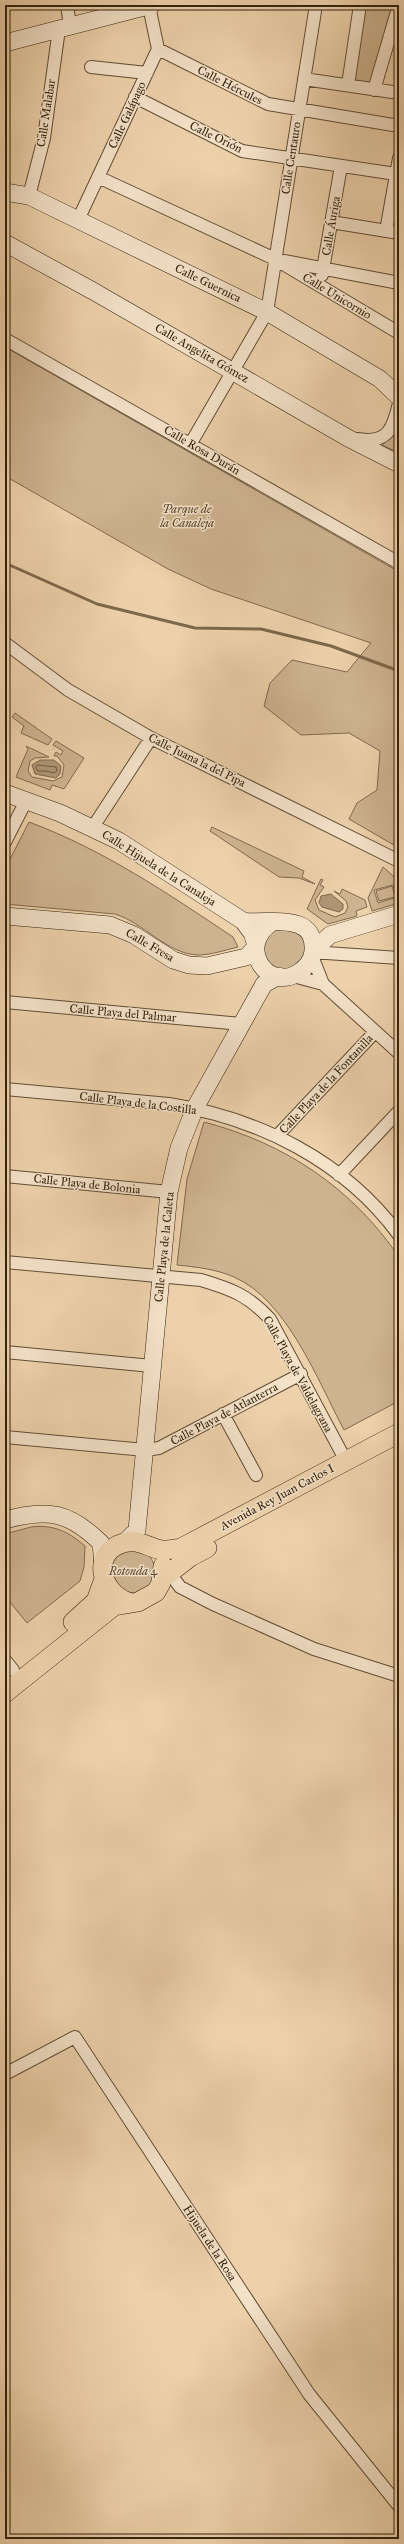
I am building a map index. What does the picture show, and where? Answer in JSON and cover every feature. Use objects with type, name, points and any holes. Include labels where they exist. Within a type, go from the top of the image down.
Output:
[{"type":"main road","name":"Avenida Rey Juan Carlos I","points":[[136,1541],[162,1550],[181,1548],[399,1433]]},
{"type":"main road","name":"Avenida Rey Juan Carlos I","points":[[5,1693],[114,1606],[148,1598],[190,1557],[399,1447]]},
{"type":"main road","points":[[8,1669],[87,1611],[96,1601],[107,1555],[136,1541],[166,1579]]},
{"type":"main road","points":[[104,1572],[111,1592],[128,1602]]},
{"type":"street","name":"Calle Malabar","points":[[29,196],[44,138],[67,5]]},
{"type":"street","name":"Calle Centauro","points":[[267,312],[316,5]]},
{"type":"street","points":[[348,86],[360,5]]},
{"type":"street","points":[[374,90],[398,5]]},
{"type":"street","points":[[5,43],[150,6],[158,49]]},
{"type":"street","name":"Calle Galápago","points":[[78,220],[158,49]]},
{"type":"street","name":"Calle Hércules","points":[[158,49],[268,104],[399,126]]},
{"type":"street","points":[[91,66],[147,73]]},
{"type":"street","points":[[304,79],[399,93]]},
{"type":"street","name":"Calle Orión","points":[[135,97],[242,151],[396,174]]},
{"type":"street","points":[[386,231],[399,158]]},
{"type":"street","name":"Calle Áuriga","points":[[320,286],[341,166]]},
{"type":"street","points":[[98,177],[275,259],[399,283]]},
{"type":"street","name":"Calle Guernica","points":[[5,192],[29,196],[267,312],[380,379],[399,397]]},
{"type":"street","points":[[331,222],[399,233]]},
{"type":"street","name":"Calle Angelita Gómez","points":[[5,243],[233,370],[348,438],[399,464]]},
{"type":"street","name":"Calle Unicornio","points":[[275,259],[399,333]]},
{"type":"street","points":[[191,444],[267,312]]},
{"type":"street","name":"Calle Rosa Durán","points":[[5,340],[399,563]]},
{"type":"street","points":[[348,438],[370,441],[382,438],[393,425],[399,403]]},
{"type":"street","name":"Calle Juana la del Pipa","points":[[5,643],[68,690],[151,738],[399,861]]},
{"type":"street","points":[[93,828],[151,738]]},
{"type":"street","name":"Calle Hijuela de la Canaleja","points":[[5,793],[93,828],[150,859],[243,921],[252,933],[256,956]]},
{"type":"street","points":[[5,842],[26,801]]},
{"type":"street","name":"Calle Hijuela de la Canaleja","points":[[243,921],[272,923],[290,920],[306,930],[330,934],[399,914]]},
{"type":"street","name":"Calle Fresa","points":[[5,916],[110,925],[134,935],[173,960],[189,965],[207,966],[256,956]]},
{"type":"street","points":[[272,923],[261,932],[256,956],[279,979],[323,984]]},
{"type":"street","points":[[306,930],[311,937],[312,953],[323,984],[399,1054]]},
{"type":"street","name":"Calle Hijuela de la Canaleja","points":[[279,979],[308,964],[312,953],[330,934]]},
{"type":"street","points":[[312,953],[399,958]]},
{"type":"street","name":"Calle Playa de la Caleta","points":[[136,1541],[169,1192],[179,1148],[195,1108],[241,1024],[279,979]]},
{"type":"street","name":"Calle Playa del Palmar","points":[[5,1002],[241,1024]]},
{"type":"street","name":"Calle Playa de la Fontanilla","points":[[277,1136],[375,1032]]},
{"type":"street","name":"Calle Playa de la Costilla","points":[[5,1089],[195,1108],[245,1122],[277,1136],[311,1154],[395,1220],[399,1235]]},
{"type":"street","points":[[339,1175],[399,1111]]},
{"type":"street","name":"Calle Playa de Bolonia","points":[[5,1176],[169,1192]]},
{"type":"street","name":"Calle Playa de Valdelagrana","points":[[5,1262],[201,1280],[232,1289],[255,1303],[270,1319],[301,1374],[346,1461]]},
{"type":"street","points":[[5,1352],[152,1366]]},
{"type":"street","name":"Calle Playa de Atlanterra","points":[[5,1437],[145,1450],[159,1448],[301,1374]]},
{"type":"street","points":[[223,1414],[256,1475]]},
{"type":"street","points":[[5,1520],[34,1513],[54,1514],[73,1520],[102,1543],[136,1541]]},
{"type":"street","points":[[102,1543],[104,1572]]},
{"type":"street","points":[[166,1579],[314,1649],[399,1676]]},
{"type":"street","name":"Hijuela de la Rosa","points":[[5,2074],[75,2037],[309,2394],[399,2506]]},
{"type":"green space","points":[[360,5],[399,5],[374,90],[348,85]]},
{"type":"green space","name":"Parque de la Canaleja","points":[[5,347],[399,572],[399,848],[349,819],[357,803],[377,790],[380,751],[349,733],[301,735],[264,706],[270,683],[292,660],[347,672],[371,643],[211,589],[168,569],[5,476]]},
{"type":"green space","points":[[399,431],[399,453],[382,445]]},
{"type":"green space","points":[[15,713],[52,739],[48,745],[21,733],[24,726],[12,717]]},
{"type":"green space","points":[[56,741],[84,758],[64,789],[52,785],[50,790],[16,777],[28,749],[26,746],[49,757],[35,758],[30,761],[28,771],[32,777],[53,781],[62,777],[64,765],[57,756],[54,756],[56,752],[61,755],[63,751],[53,745]]},
{"type":"green space","points":[[29,822],[57,833],[109,859],[184,904],[233,937],[238,947],[208,954],[198,955],[187,953],[166,944],[126,918],[115,914],[5,904],[5,869]]},
{"type":"green space","points":[[212,827],[304,871],[302,877],[315,884],[299,878],[279,877],[210,831]]},
{"type":"green space","points":[[383,867],[399,881],[399,903],[372,911],[368,898]],"holes":[[[393,885],[397,897],[378,903],[374,890]]]},
{"type":"green space","points":[[321,879],[323,880],[320,885],[324,887],[315,900],[319,910],[335,917],[345,913],[348,907],[346,901],[334,891],[340,894],[342,889],[365,900],[367,907],[356,911],[357,916],[328,924],[307,909]]},
{"type":"green space","points":[[392,886],[395,897],[379,901],[376,891]]},
{"type":"green space","points":[[277,927],[298,931],[306,944],[304,960],[292,970],[277,970],[266,962],[262,942]]},
{"type":"green space","points":[[204,1122],[234,1131],[262,1142],[289,1156],[314,1172],[338,1190],[360,1210],[380,1232],[399,1257],[399,1401],[344,1430],[312,1366],[285,1323],[270,1304],[253,1288],[227,1274],[213,1270],[177,1265],[187,1179]]},
{"type":"green space","points":[[39,1526],[60,1530],[67,1533],[85,1546],[84,1567],[80,1581],[27,1623],[5,1596],[5,1534]]},
{"type":"green space","name":"Rotonda 4","points":[[133,1549],[145,1553],[151,1559],[155,1571],[151,1583],[145,1589],[133,1593],[121,1589],[115,1583],[111,1571],[115,1559],[121,1553]]},
{"type":"water","points":[[40,760],[54,760],[61,766],[60,774],[56,778],[35,774],[32,765]]},
{"type":"water","points":[[331,894],[343,904],[343,909],[339,912],[322,907],[319,903],[321,896]]},
{"type":"waterway","points":[[5,563],[97,604],[195,628],[261,629],[331,646],[399,671]]}]
